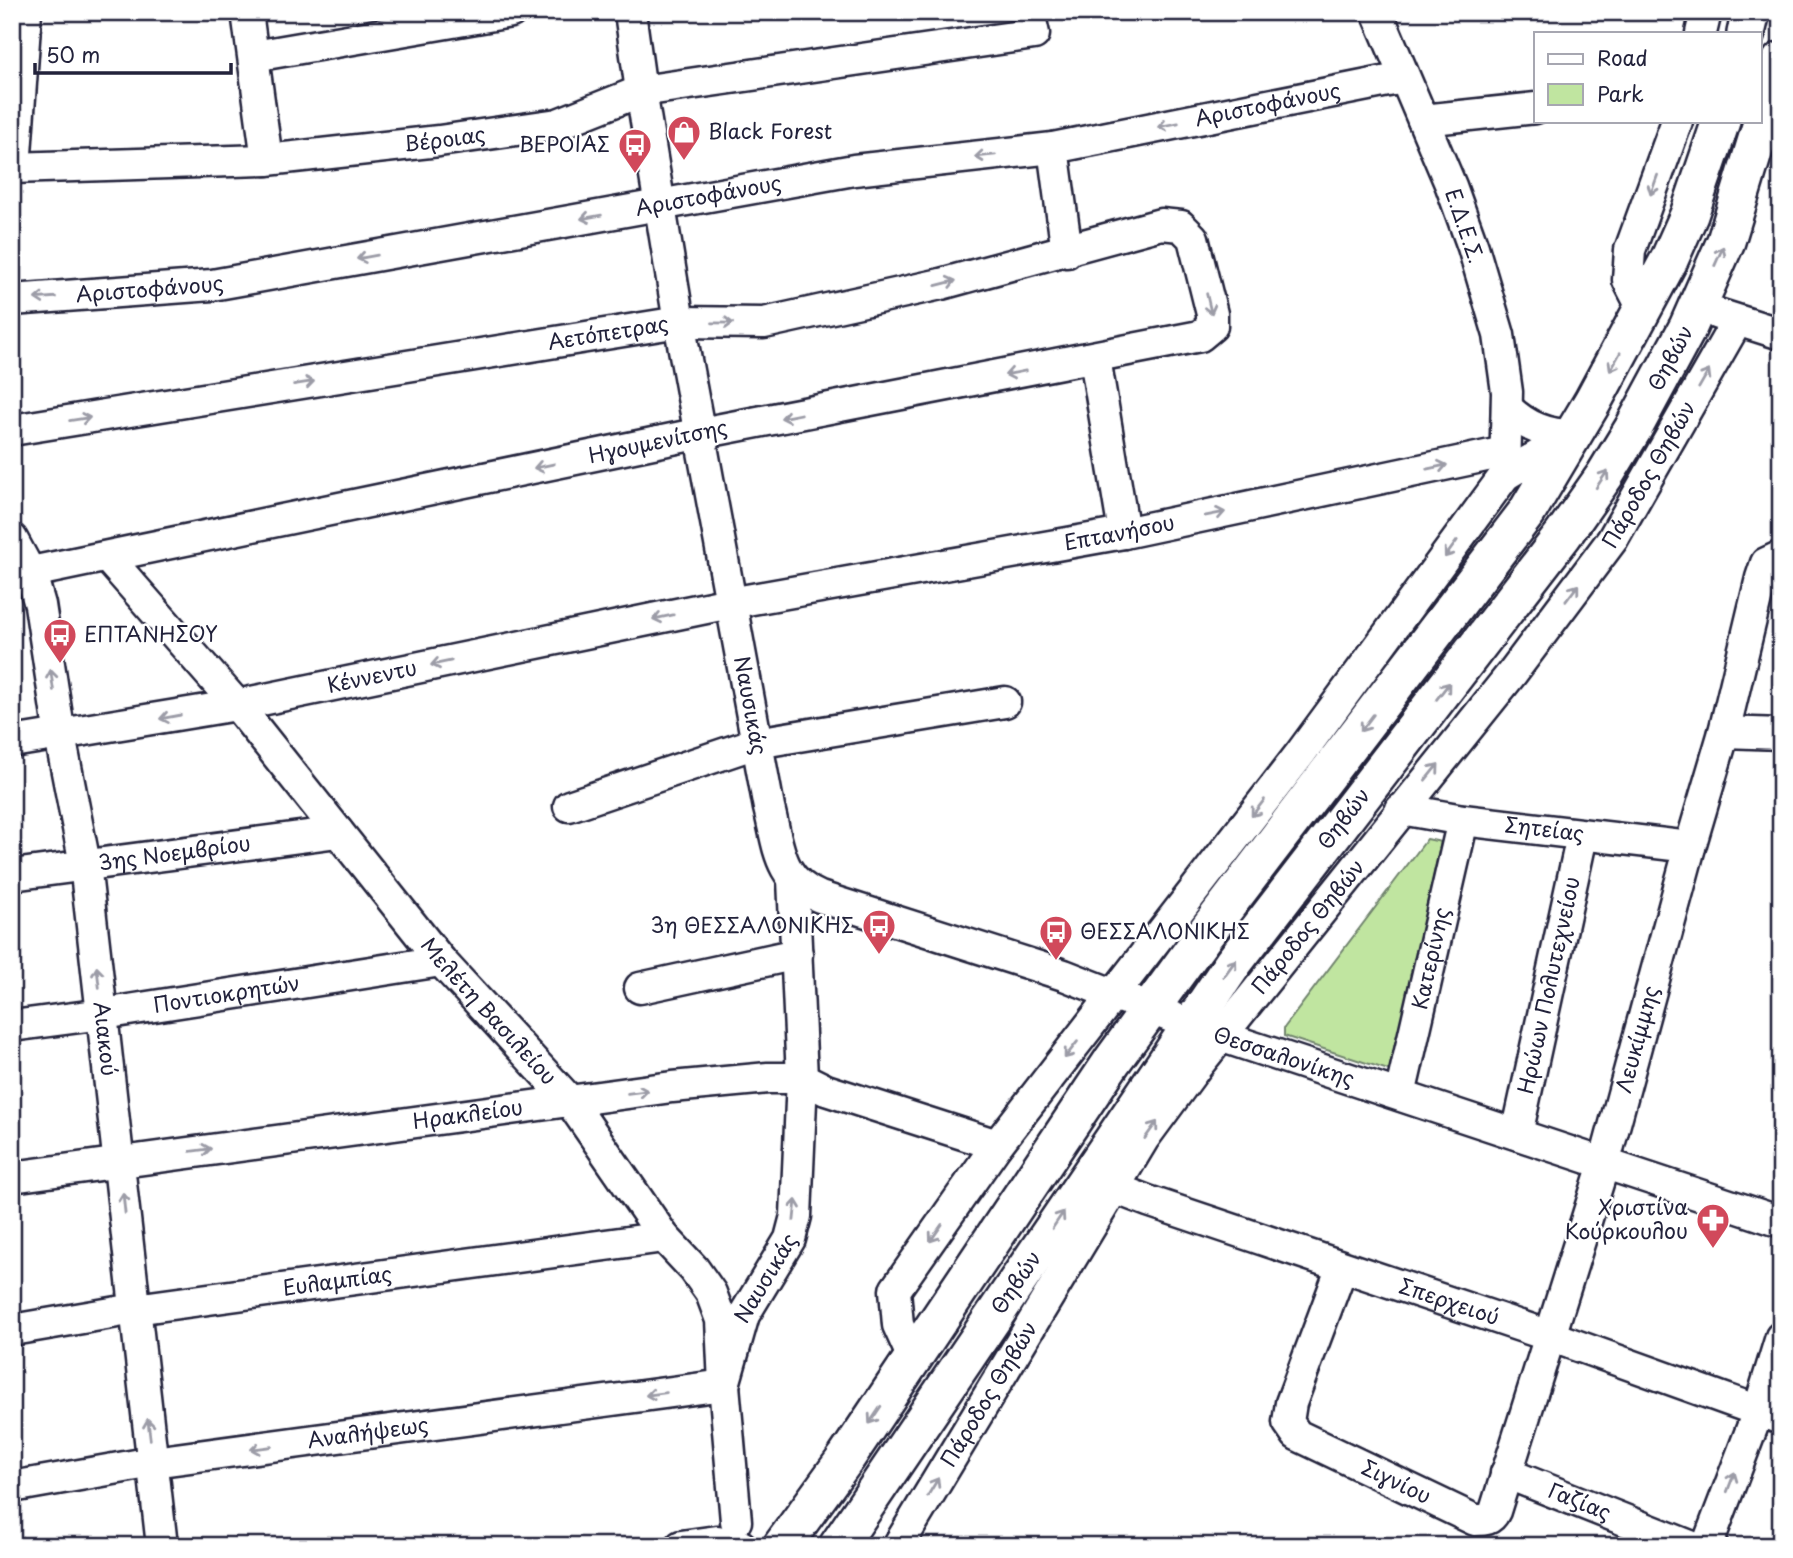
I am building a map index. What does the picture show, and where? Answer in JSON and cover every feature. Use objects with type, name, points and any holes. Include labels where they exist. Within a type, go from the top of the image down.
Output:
[{"type":"main road","points":[[1746,32],[1751,12]]},
{"type":"main road","name":"Θηβών","points":[[838,1546],[1205,1030],[1234,962],[1546,556],[1605,475],[1661,378],[1726,241],[1781,61]]},
{"type":"main road","name":"Θηβών","points":[[782,1546],[846,1458],[1114,1060],[1202,939],[1527,512],[1643,309],[1689,215],[1721,122]]},
{"type":"street","points":[[14,168],[26,12]]},
{"type":"street","points":[[247,12],[267,160]]},
{"type":"street","points":[[254,56],[511,12]]},
{"type":"street","name":"Ναυσικάς","points":[[630,12],[679,322],[756,743],[777,845],[783,864],[793,878],[802,1078],[796,1216],[790,1239],[744,1315],[724,1385]]},
{"type":"street","name":"Ε.Δ.Ε.Σ.","points":[[1377,12],[1462,216],[1490,304],[1503,358],[1507,408],[1505,463]]},
{"type":"street","points":[[1701,32],[1706,12]]},
{"type":"street","name":"Βέροιας","points":[[14,168],[267,160],[439,141],[558,124],[641,91],[1031,23]]},
{"type":"street","name":"Αριστοφάνους","points":[[12,300],[212,285],[854,170],[1053,148],[1403,78]]},
{"type":"street","points":[[1423,120],[1534,108]]},
{"type":"street","points":[[1643,309],[1628,280],[1630,250],[1677,122]]},
{"type":"street","points":[[1053,148],[1067,252]]},
{"type":"street","name":"Αετόπετρας","points":[[12,430],[679,322],[764,323],[941,284],[1067,252],[1161,224],[1181,226],[1193,238]]},
{"type":"street","name":"Ηγουμενίτσης","points":[[22,575],[701,433],[1200,336],[1212,326],[1212,314],[1193,238]]},
{"type":"street","points":[[1697,305],[1781,334]]},
{"type":"street","name":"Πάροδος Θηβών","points":[[898,1546],[1144,1138],[1205,1030],[1265,984],[1513,672],[1612,540],[1737,321]]},
{"type":"street","points":[[1095,358],[1124,533]]},
{"type":"street","points":[[1507,408],[1526,424],[1539,430],[1555,435],[1573,435]]},
{"type":"street","points":[[913,1358],[898,1325],[895,1290],[997,1145],[1300,754],[1505,463],[1573,435]]},
{"type":"street","name":"Επτανήσου","points":[[730,603],[1505,463]]},
{"type":"street","name":"Αιακού","points":[[12,539],[22,575],[40,605],[60,736],[85,864],[162,1546]]},
{"type":"street","name":"Μελέτη Βασιλείου","points":[[108,558],[237,705],[441,961],[570,1101],[664,1237],[694,1269],[711,1293],[718,1309],[724,1343],[724,1385],[738,1534]]},
{"type":"street","name":"Λευκίμμης","points":[[1496,1511],[1604,1164],[1690,847],[1773,559]]},
{"type":"street","name":"Κέννεντυ","points":[[12,742],[237,705],[730,603]]},
{"type":"street","points":[[569,806],[756,743],[1004,702]]},
{"type":"street","points":[[1724,732],[1781,734]]},
{"type":"street","name":"Σητείας","points":[[1401,810],[1690,847]]},
{"type":"street","name":"Κατερίνης","points":[[1400,1095],[1463,820]]},
{"type":"street","name":"3ης Νοεμβρίου","points":[[12,875],[338,832]]},
{"type":"street","name":"Ηρώων Πολυτεχνείου","points":[[1517,1134],[1582,835]]},
{"type":"street","name":"Θεσσαλονίκης","points":[[793,878],[803,890],[820,897],[1033,965],[1205,1030],[1781,1222]]},
{"type":"street","points":[[640,988],[797,954]]},
{"type":"street","name":"Ποντιοκρητών","points":[[12,1026],[441,961]]},
{"type":"street","name":"Ηρακλείου","points":[[12,1177],[672,1087],[768,1078],[802,1078],[826,1090],[997,1145]]},
{"type":"street","name":"Σπερχειού","points":[[1114,1188],[1550,1336],[1769,1415]]},
{"type":"street","name":"Ευλαμπίας","points":[[12,1330],[135,1310],[664,1237]]},
{"type":"street","name":"Σιγνίου","points":[[1342,1267],[1291,1403],[1288,1422],[1297,1435],[1475,1520],[1486,1520],[1496,1511]]},
{"type":"street","points":[[1707,1546],[1769,1415],[1781,1337]]},
{"type":"street","name":"Αναλήψεως","points":[[12,1487],[153,1462],[724,1385]]},
{"type":"street","name":"Γαζίας","points":[[1506,1473],[1690,1546]]},
{"type":"street","points":[[681,1546],[717,1541],[738,1534]]},
{"type":"green space","points":[[1427,839],[1441,842],[1391,1071],[1284,1036],[1284,1028]]},
{"type":"place","name":"Black Forest","points":[[684,162]]},
{"type":"place","name":"ΒΕΡΟΙΑΣ","points":[[635,175]]},
{"type":"place","name":"ΕΠΤΑΝΗΣΟΥ","points":[[60,665]]},
{"type":"place","name":"3η ΘΕΣΣΑΛΟΝΙΚΗΣ","points":[[879,956]]},
{"type":"place","name":"ΘΕΣΣΑΛΟΝΙΚΗΣ","points":[[1056,962]]},
{"type":"place","name":"Χριστίνα Κούρκουλου","points":[[1713,1250]]}]
